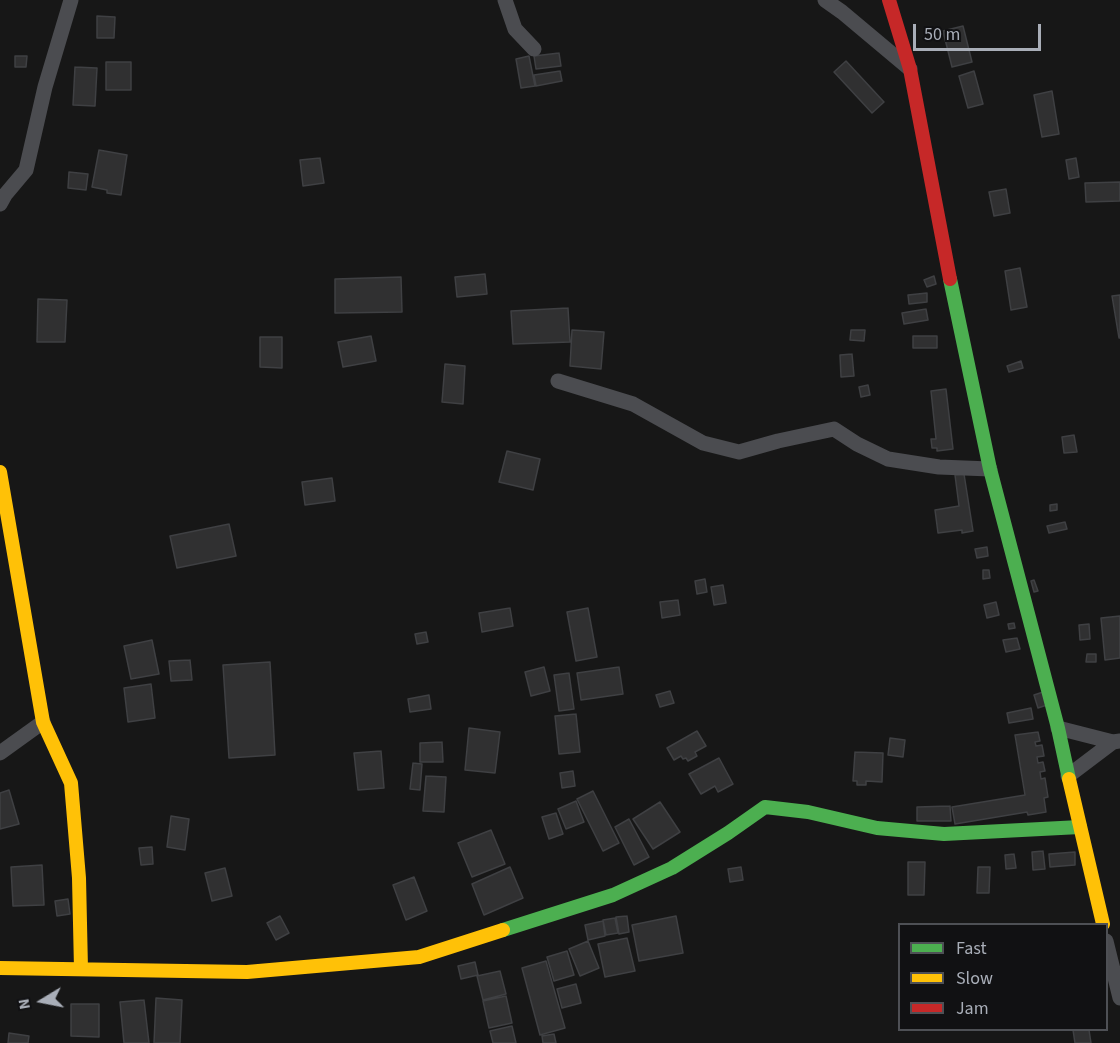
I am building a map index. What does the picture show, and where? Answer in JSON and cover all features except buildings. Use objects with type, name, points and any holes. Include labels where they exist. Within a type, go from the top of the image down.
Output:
[{"type":"street","points":[[0,204],[26,170],[45,87],[71,0]]},
{"type":"street","points":[[505,0],[515,29],[534,49]]},
{"type":"street","points":[[825,0],[910,69]]},
{"type":"street","points":[[890,0],[910,69],[948,272],[990,469],[1058,728],[1103,923]]},
{"type":"street","points":[[558,381],[633,404],[703,443],[739,452],[834,429],[857,444],[888,459],[939,467],[990,469]]},
{"type":"street","points":[[0,472],[43,722],[70,783],[79,878],[81,969]]},
{"type":"street","points":[[0,753],[43,722]]},
{"type":"street","points":[[1058,728],[1117,741]]},
{"type":"street","points":[[1068,776],[1117,741]]},
{"type":"street","points":[[0,968],[247,972],[419,957],[613,895],[672,868],[765,807],[808,812],[877,828],[945,834],[1080,827]]},
{"type":"street","points":[[1108,945],[1120,998]]},
{"type":"traffic: fast","points":[[950,279],[990,469],[1058,728],[1069,779]]},
{"type":"traffic: fast","points":[[503,930],[613,895],[672,868],[765,807],[808,812],[877,828],[944,834],[1080,827]]},
{"type":"traffic: slow","points":[[0,472],[43,722],[71,783],[79,878],[81,969]]},
{"type":"traffic: slow","points":[[1069,779],[1103,923]]},
{"type":"traffic: slow","points":[[0,968],[247,972],[419,957],[503,930]]},
{"type":"traffic: jam","points":[[889,0],[910,69],[950,279]]}]
